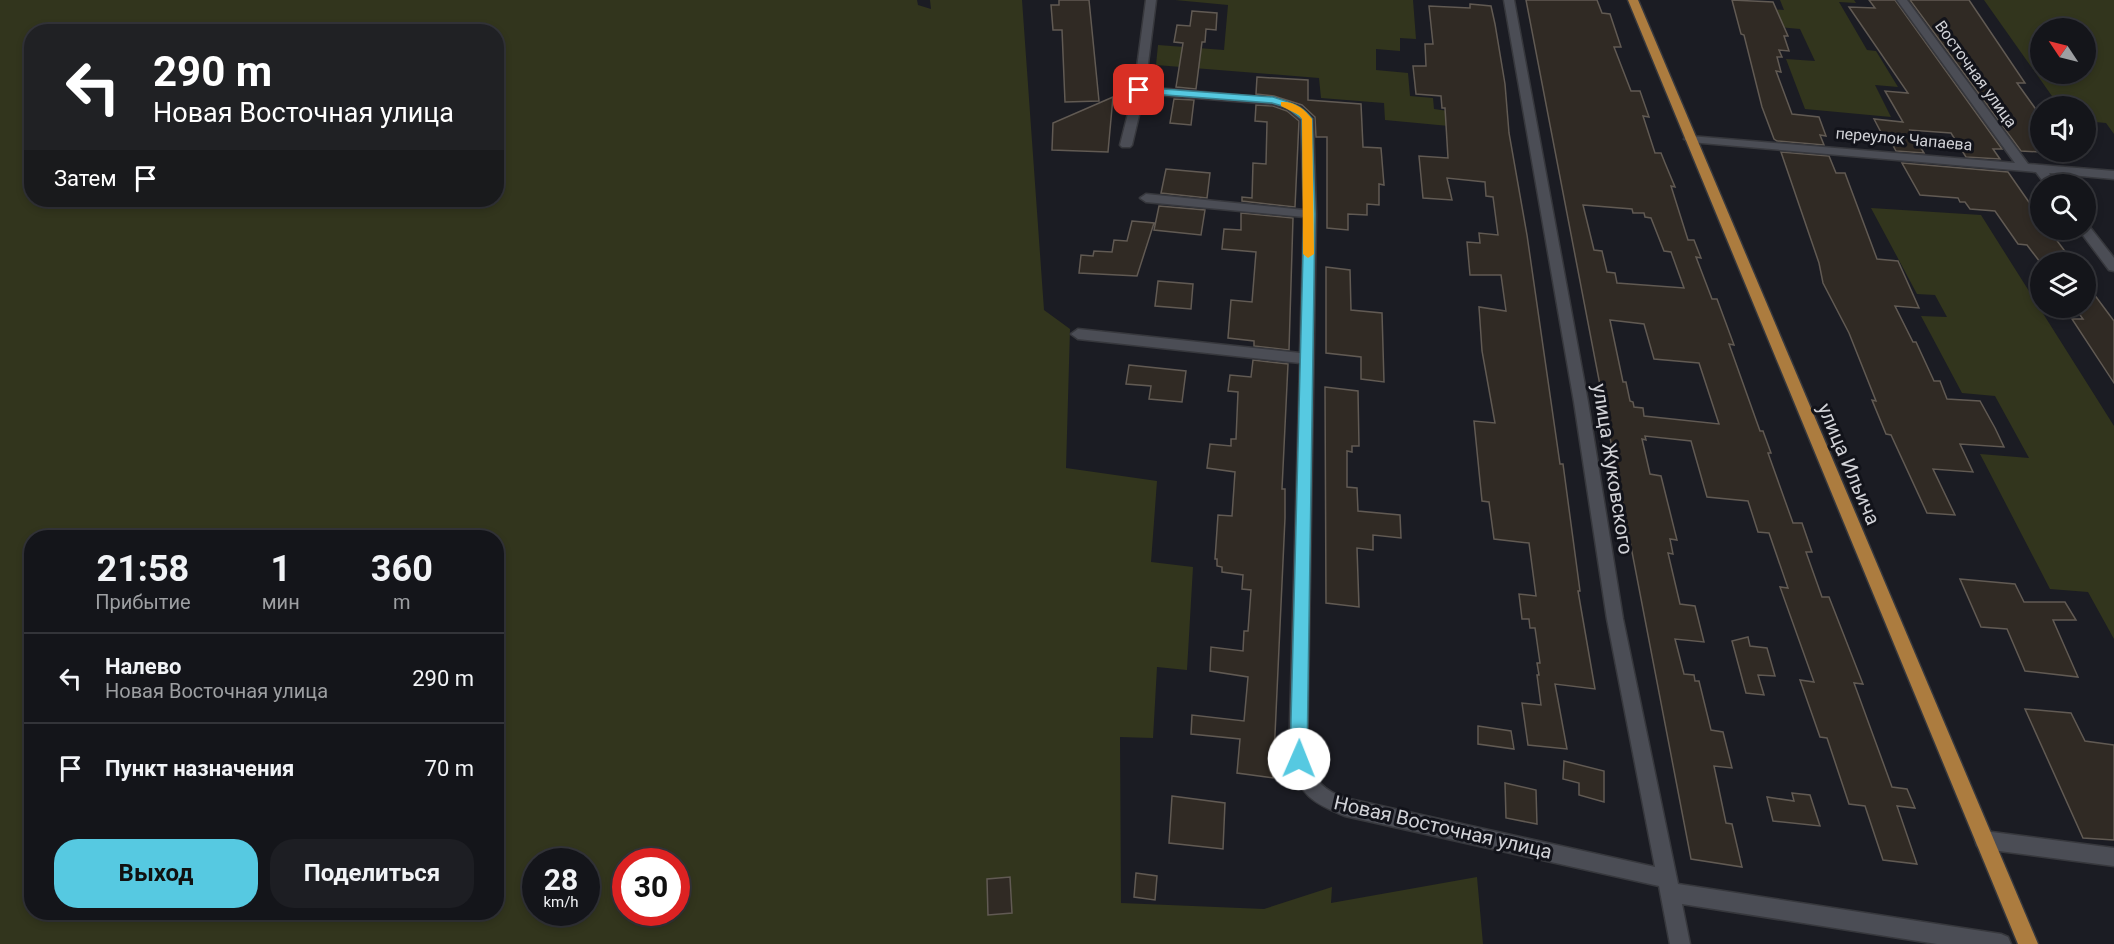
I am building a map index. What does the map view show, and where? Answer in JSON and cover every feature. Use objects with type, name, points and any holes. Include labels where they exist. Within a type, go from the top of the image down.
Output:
[{"type":"main road","name":"улица Ильича","points":[[1633,0],[2028,944]]},
{"type":"street","points":[[1126,145],[1139,90],[1151,0]]},
{"type":"street","name":"улица Жуковского","points":[[1509,0],[1581,402],[1615,619],[1680,944]]},
{"type":"street","name":"Восточная улица","points":[[1902,0],[2023,166]]},
{"type":"street","name":"Новая Восточная улица","points":[[1139,90],[1273,100],[1302,112],[1309,127],[1310,214],[1299,759],[1302,777],[1312,791],[1329,802],[1345,807],[1670,886],[2001,944]]},
{"type":"street","name":"переулок Чапаева","points":[[1690,139],[2114,175]]},
{"type":"street","points":[[2039,168],[2044,174]]},
{"type":"street","points":[[1146,198],[1310,214]]},
{"type":"street","points":[[2093,240],[2114,267]]},
{"type":"street","points":[[1078,334],[1306,359]]},
{"type":"street","points":[[1984,840],[2114,857]]},
{"type":"green space","points":[[0,0],[917,0],[918,5],[931,9],[930,0],[1022,0],[1044,310],[1070,329],[1066,468],[1157,481],[1151,562],[1193,567],[1187,670],[1157,667],[1153,738],[1120,737],[1121,903],[1264,909],[1332,887],[1331,903],[1477,877],[1483,944],[0,944]]},
{"type":"green space","points":[[1175,0],[1413,0],[1416,39],[1400,38],[1400,51],[1376,49],[1376,70],[1408,73],[1410,96],[1433,98],[1434,109],[1448,111],[1449,126],[1385,120],[1384,103],[1321,98],[1319,78],[1156,65],[1158,45],[1224,50],[1228,5]]},
{"type":"green space","points":[[1780,0],[1854,0],[1856,3],[1839,2],[1867,50],[1876,51],[1898,87],[1875,85],[1891,117],[1805,109],[1786,59],[1815,61],[1800,29],[1778,27],[1770,9],[1784,10]]},
{"type":"green space","points":[[1984,0],[2114,0],[2114,134],[2106,123],[2096,122],[2096,96],[2052,96],[2043,84],[2096,84],[2096,18],[2030,18],[2030,65]]},
{"type":"green space","points":[[1871,208],[1981,215],[2030,293],[2030,318],[2046,318],[2114,426],[2114,639],[2088,592],[2050,589],[1980,454],[2029,458],[1995,396],[1962,393],[1921,316],[1947,317],[1935,295],[1917,294]]},
{"type":"building","points":[[1059,0],[1089,0],[1099,101],[1065,102],[1062,30],[1053,30],[1051,5],[1059,5]]},
{"type":"building","points":[[1526,0],[1597,0],[1602,13],[1610,14],[1621,47],[1614,47],[1631,91],[1640,91],[1649,117],[1643,116],[1655,153],[1661,153],[1675,187],[1671,186],[1688,240],[1694,240],[1701,258],[1696,257],[1712,299],[1717,299],[1734,345],[1729,344],[1760,431],[1763,431],[1771,453],[1768,453],[1793,523],[1802,523],[1812,552],[1806,552],[1822,597],[1829,597],[1863,684],[1854,683],[1892,787],[1907,789],[1915,808],[1897,806],[1917,864],[1883,860],[1865,806],[1849,804],[1827,738],[1820,737],[1800,680],[1814,682],[1780,587],[1788,588],[1769,533],[1758,532],[1748,501],[1707,497],[1691,441],[1645,436],[1646,440],[1642,439],[1650,474],[1661,476],[1677,540],[1670,539],[1673,554],[1668,553],[1680,604],[1695,606],[1704,642],[1675,639],[1684,674],[1694,675],[1695,681],[1699,681],[1711,730],[1723,732],[1732,768],[1714,766],[1726,823],[1732,824],[1742,867],[1691,859]],"holes":[[[1583,205],[1632,209],[1633,213],[1644,213],[1645,217],[1651,218],[1664,251],[1671,252],[1684,288],[1617,283],[1615,273],[1607,272],[1602,251],[1594,250]],[[1610,320],[1644,324],[1654,359],[1699,363],[1719,424],[1644,416],[1643,408],[1634,407],[1633,402],[1630,401],[1626,382],[1623,382]]]},
{"type":"building","points":[[1732,0],[1773,2],[1788,36],[1784,36],[1789,51],[1779,50],[1782,57],[1777,57],[1781,72],[1776,71],[1792,114],[1819,117],[1826,136],[1820,135],[1824,145],[1774,139],[1762,107],[1744,35],[1741,34]]},
{"type":"building","points":[[1869,0],[1895,0],[2002,149],[1993,149],[2000,159],[1966,157],[1951,133],[1910,130],[1924,153],[1896,151],[1889,138],[1884,138],[1874,119],[1903,122],[1885,91],[1908,93],[1849,7],[1875,8]]},
{"type":"building","points":[[1910,0],[1969,0],[2025,83],[2017,83],[2030,101],[2030,151],[2021,151]]},
{"type":"building","points":[[1470,4],[1491,6],[1495,24],[1505,84],[1509,133],[1527,235],[1560,464],[1563,464],[1580,591],[1578,591],[1595,689],[1555,684],[1567,749],[1528,745],[1522,703],[1541,705],[1537,675],[1539,675],[1537,663],[1540,663],[1535,628],[1530,628],[1529,619],[1522,619],[1519,594],[1536,596],[1529,543],[1494,539],[1489,502],[1482,501],[1474,421],[1495,423],[1482,351],[1479,307],[1506,311],[1501,275],[1470,275],[1467,242],[1480,243],[1479,233],[1498,235],[1493,197],[1486,196],[1485,182],[1447,178],[1452,200],[1423,198],[1419,156],[1448,158],[1445,108],[1442,108],[1441,96],[1416,94],[1413,66],[1426,66],[1425,44],[1433,44],[1429,6],[1470,8]]},
{"type":"building","points":[[1192,11],[1217,13],[1216,30],[1206,29],[1205,42],[1202,42],[1196,89],[1176,87],[1183,43],[1174,42],[1177,25],[1190,26]]},
{"type":"building","points":[[1257,77],[1308,80],[1308,100],[1361,104],[1363,147],[1381,148],[1384,185],[1379,184],[1379,205],[1367,204],[1367,215],[1348,214],[1348,230],[1327,228],[1327,137],[1316,137],[1315,117],[1302,105],[1274,96],[1256,94]]},
{"type":"building","points":[[1113,97],[1108,152],[1052,150],[1053,123]]},
{"type":"building","points":[[1174,99],[1194,100],[1191,125],[1170,123]]},
{"type":"building","points":[[1256,105],[1273,106],[1287,111],[1299,121],[1295,207],[1242,201],[1242,197],[1252,198],[1253,163],[1266,164],[1267,122],[1255,121]]},
{"type":"building","points":[[1781,152],[1829,156],[1836,173],[1845,173],[1877,259],[1898,261],[1919,308],[1895,306],[1913,342],[1916,342],[1934,381],[1940,381],[1947,399],[1980,401],[1995,428],[2004,447],[1960,444],[1973,472],[1933,469],[1955,515],[1927,513],[1891,435],[1886,434],[1872,400],[1876,401],[1849,333],[1823,283],[1819,263]]},
{"type":"building","points":[[1902,163],[2008,172],[2030,204],[2030,240],[2056,240],[2066,252],[2032,252],[2027,245],[2018,244],[1995,211],[1970,209],[1958,198],[1920,195]]},
{"type":"building","points":[[1166,169],[1210,173],[1207,198],[1161,193]]},
{"type":"building","points":[[1159,206],[1205,210],[1201,235],[1154,230]]},
{"type":"building","points":[[1241,213],[1293,218],[1289,350],[1254,346],[1254,341],[1228,338],[1231,300],[1252,302],[1256,252],[1222,249],[1224,229],[1241,230]]},
{"type":"building","points":[[1132,221],[1154,223],[1137,276],[1079,273],[1081,255],[1093,256],[1094,251],[1112,252],[1114,240],[1127,241]]},
{"type":"building","points":[[1326,267],[1350,270],[1351,310],[1382,313],[1384,382],[1361,379],[1361,357],[1326,353]]},
{"type":"building","points":[[1158,281],[1193,284],[1191,309],[1155,306]]},
{"type":"building","points":[[2096,297],[2114,321],[2114,383],[2072,319],[2096,318]]},
{"type":"building","points":[[1253,360],[1288,364],[1282,489],[1285,489],[1285,518],[1273,778],[1237,773],[1240,739],[1191,734],[1192,715],[1244,721],[1248,677],[1210,671],[1211,647],[1243,651],[1244,631],[1248,631],[1251,590],[1242,589],[1243,575],[1222,572],[1222,567],[1217,566],[1217,559],[1215,559],[1218,515],[1232,516],[1235,472],[1207,468],[1210,444],[1231,446],[1231,439],[1236,439],[1238,392],[1228,391],[1230,375],[1251,377]]},
{"type":"building","points":[[1129,365],[1186,371],[1182,402],[1149,399],[1151,386],[1126,384]]},
{"type":"building","points":[[1325,387],[1358,391],[1359,446],[1352,446],[1352,452],[1347,451],[1347,487],[1357,488],[1358,511],[1400,515],[1401,538],[1373,535],[1373,550],[1357,548],[1359,607],[1326,603]]},
{"type":"building","points":[[1960,579],[2015,584],[2024,602],[2065,602],[2076,620],[2053,620],[2078,677],[2025,671],[2007,629],[1981,627]]},
{"type":"building","points":[[1748,637],[1750,646],[1767,648],[1775,676],[1758,675],[1764,695],[1746,693],[1732,641]]},
{"type":"building","points":[[2025,709],[2071,713],[2085,741],[2114,745],[2114,840],[2083,838]]},
{"type":"building","points":[[1478,726],[1511,731],[1514,749],[1478,744]]},
{"type":"building","points":[[1564,761],[1604,771],[1604,802],[1579,795],[1579,783],[1563,779]]},
{"type":"building","points":[[1505,783],[1536,790],[1537,824],[1506,818]]},
{"type":"building","points":[[1792,793],[1810,795],[1820,826],[1773,821],[1767,797],[1794,801]]},
{"type":"building","points":[[1172,796],[1225,803],[1223,849],[1169,843]]},
{"type":"building","points":[[1136,873],[1157,876],[1155,900],[1134,897]]},
{"type":"building","points":[[1010,877],[1012,913],[988,915],[987,879]]},
{"type":"slow traffic","points":[[1285,104],[1302,112],[1309,127],[1308,254]]},
{"type":"route","points":[[1139,90],[1273,100],[1302,112],[1309,127],[1310,214],[1299,759]]}]
